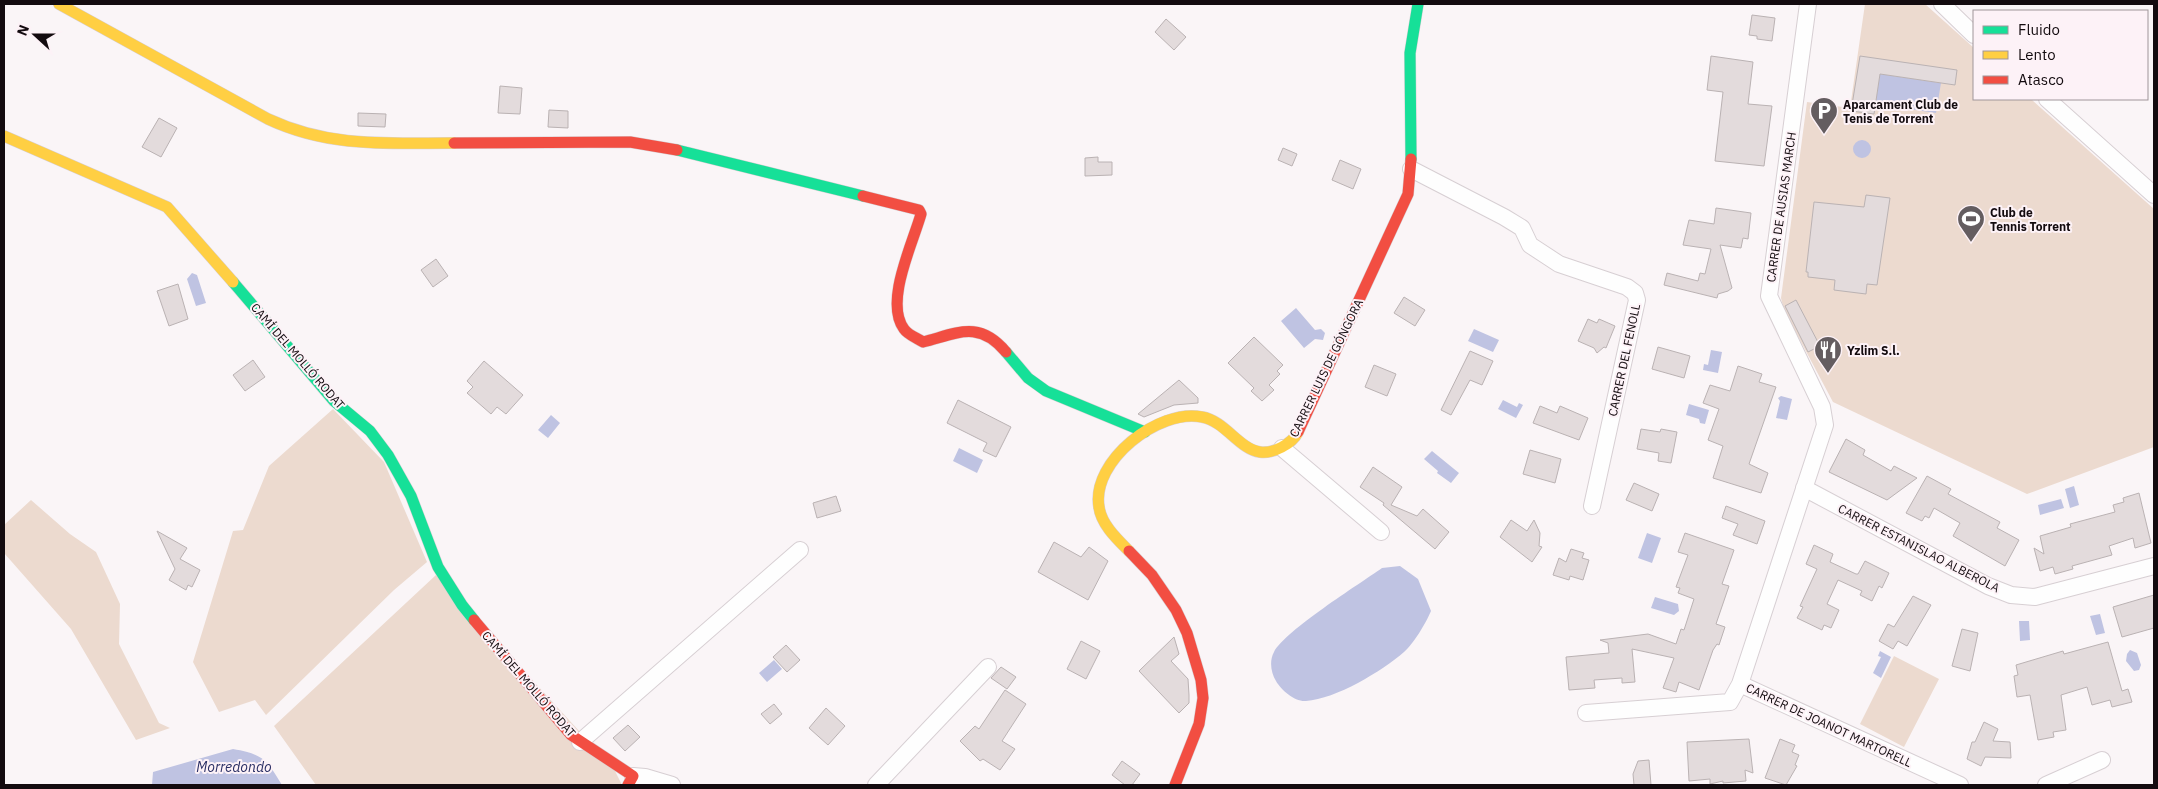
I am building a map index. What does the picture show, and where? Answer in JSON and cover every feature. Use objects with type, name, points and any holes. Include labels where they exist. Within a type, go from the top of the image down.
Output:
[{"type":"street","points":[[59,4],[268,119],[300,134],[316,139],[361,142],[630,142],[675,149],[919,210],[921,214],[918,229],[897,296],[896,313],[904,330],[923,342],[961,331],[978,332],[992,338],[1020,370],[1036,384],[1145,432]]},
{"type":"street","name":"CARRER LUIS DE GÓNGORA","points":[[1175,785],[1190,753],[1200,722],[1202,684],[1199,669],[1187,633],[1167,597],[1153,576],[1106,523],[1099,510],[1100,483],[1106,471],[1124,448],[1145,432],[1169,421],[1198,416],[1212,419],[1248,448],[1270,453],[1282,448],[1295,438],[1408,194],[1411,169],[1410,53],[1418,4]]},
{"type":"street","name":"CARRER DE AUSIAS MARCH","points":[[1740,684],[1825,425],[1822,407],[1769,296],[1808,4]]},
{"type":"street","points":[[1942,4],[1973,34]]},
{"type":"street","points":[[2048,100],[2154,195]]},
{"type":"street","name":"CAMÍ DEL MOLLÓ RODAT","points":[[4,136],[167,207],[334,400],[370,431],[388,455],[411,496],[438,567],[462,605],[572,736],[631,781]]},
{"type":"street","name":"CARRER DEL FENOLL","points":[[1411,169],[1504,216],[1522,228],[1530,245],[1558,264],[1627,288],[1635,293],[1637,300],[1592,506]]},
{"type":"street","points":[[1282,448],[1381,532]]},
{"type":"street","name":"CARRER ESTANISLAO ALBEROLA","points":[[1804,488],[1988,586],[2011,595],[2035,598],[2154,566]]},
{"type":"street","points":[[580,742],[800,550]]},
{"type":"street","points":[[876,785],[988,667]]},
{"type":"street","name":"CARRER DE JOANOT MARTORELL","points":[[1586,714],[1730,702],[1740,684],[1960,785]]},
{"type":"street","points":[[2046,785],[2102,760]]},
{"type":"street","points":[[631,781],[645,777],[672,785]]},
{"type":"shaded area","name":"Club de Tennis Torrent","points":[[1865,4],[1925,4],[1973,47],[1973,100],[2032,100],[2154,209],[2154,447],[2027,494],[1833,402],[1784,310],[1781,298],[1807,102],[1850,108]]},
{"type":"shaded area","points":[[333,409],[384,462],[427,562],[394,590],[266,715],[255,700],[219,712],[193,662],[233,531],[243,530],[269,466]]},
{"type":"shaded area","points":[[31,500],[70,534],[96,552],[120,604],[119,644],[159,723],[170,728],[136,740],[71,629],[4,553],[4,525]]},
{"type":"shaded area","points":[[436,575],[614,769],[622,785],[316,785],[274,726]]},
{"type":"shaded area","points":[[1894,656],[1939,679],[1904,747],[1860,724]]},
{"type":"water","points":[[1880,74],[1941,83],[1936,113],[1875,104]]},
{"type":"water","points":[[1862,140],[1868,143],[1871,149],[1868,155],[1862,158],[1856,155],[1853,149],[1856,143]]},
{"type":"water","points":[[192,273],[197,275],[206,303],[196,306],[187,279]]},
{"type":"water","points":[[1296,308],[1315,330],[1321,329],[1325,333],[1323,340],[1315,339],[1304,348],[1281,321]]},
{"type":"water","points":[[1474,329],[1499,340],[1493,352],[1468,341]]},
{"type":"water","points":[[1711,350],[1722,352],[1718,373],[1703,370],[1704,364],[1708,365]]},
{"type":"water","points":[[1781,396],[1792,399],[1787,420],[1776,418],[1780,401],[1778,398]]},
{"type":"water","points":[[1503,400],[1517,407],[1519,403],[1523,405],[1516,418],[1498,409]]},
{"type":"water","points":[[1689,404],[1709,410],[1705,424],[1700,423],[1699,419],[1686,415]]},
{"type":"water","points":[[551,415],[560,423],[548,438],[538,430]]},
{"type":"water","points":[[959,448],[983,460],[977,473],[953,461]]},
{"type":"water","points":[[1432,451],[1459,473],[1451,483],[1437,473],[1438,471],[1424,459]]},
{"type":"water","points":[[2074,486],[2079,505],[2070,508],[2065,489]]},
{"type":"water","points":[[2061,499],[2064,508],[2040,515],[2038,505]]},
{"type":"water","points":[[1647,533],[1661,538],[1652,563],[1638,558]]},
{"type":"water","points":[[1400,566],[1418,579],[1431,611],[1408,648],[1395,659],[1358,683],[1331,695],[1302,701],[1285,692],[1276,681],[1271,667],[1272,656],[1281,643],[1307,620],[1382,568]]},
{"type":"water","points":[[1655,597],[1678,604],[1679,611],[1674,615],[1651,608]]},
{"type":"water","points":[[2100,614],[2105,633],[2096,635],[2090,616]]},
{"type":"water","points":[[2019,621],[2029,621],[2030,640],[2020,641]]},
{"type":"water","points":[[2130,650],[2137,653],[2141,665],[2139,670],[2134,671],[2126,661]]},
{"type":"water","points":[[1880,651],[1891,657],[1881,678],[1873,673],[1881,657],[1878,656]]},
{"type":"water","points":[[774,660],[782,669],[767,682],[759,673]]},
{"type":"water","name":"Morredondo","points":[[233,749],[258,756],[268,764],[282,785],[152,785],[153,772]]},
{"type":"building","points":[[1752,15],[1775,18],[1772,41],[1757,39],[1757,36],[1749,35]]},
{"type":"building","points":[[1166,19],[1186,37],[1174,50],[1155,32]]},
{"type":"building","points":[[1711,56],[1753,62],[1748,104],[1772,106],[1764,166],[1715,161],[1723,92],[1707,90]]},
{"type":"building","points":[[1860,56],[1957,70],[1955,85],[1880,74],[1874,114],[1851,111]]},
{"type":"building","points":[[500,86],[522,88],[520,114],[498,113]]},
{"type":"building","points":[[549,110],[568,111],[568,128],[548,127]]},
{"type":"building","points":[[358,113],[386,114],[385,127],[358,126]]},
{"type":"building","points":[[159,118],[177,128],[161,157],[142,147]]},
{"type":"building","points":[[1283,148],[1297,154],[1292,166],[1278,160]]},
{"type":"building","points":[[1098,157],[1098,162],[1112,162],[1112,175],[1085,176],[1085,158]]},
{"type":"building","points":[[1340,160],[1361,169],[1353,189],[1332,180]]},
{"type":"building","points":[[1866,195],[1890,198],[1877,285],[1867,284],[1866,294],[1834,290],[1835,280],[1808,277],[1808,272],[1806,272],[1814,202],[1864,207]]},
{"type":"building","points":[[1716,208],[1751,213],[1748,239],[1743,238],[1741,248],[1720,245],[1732,288],[1718,294],[1717,298],[1664,285],[1667,273],[1698,281],[1700,273],[1705,274],[1711,249],[1683,245],[1689,220],[1714,224]]},
{"type":"building","points":[[436,259],[448,276],[433,287],[421,270]]},
{"type":"building","points":[[178,284],[188,319],[169,326],[157,291]]},
{"type":"building","points":[[1404,297],[1425,310],[1415,326],[1394,313]]},
{"type":"building","points":[[1796,300],[1820,346],[1808,352],[1785,306]]},
{"type":"building","points":[[1588,319],[1597,323],[1599,319],[1615,326],[1606,348],[1604,347],[1597,353],[1594,348],[1578,341]]},
{"type":"building","points":[[1254,337],[1283,365],[1277,371],[1280,374],[1269,385],[1274,390],[1262,401],[1251,391],[1254,388],[1228,363]]},
{"type":"building","points":[[1658,347],[1690,356],[1684,378],[1652,369]]},
{"type":"building","points":[[1470,351],[1493,361],[1482,385],[1470,380],[1451,415],[1441,410]]},
{"type":"building","points":[[253,360],[265,377],[245,391],[233,375]]},
{"type":"building","points":[[484,361],[523,395],[506,414],[497,407],[491,414],[467,393],[473,387],[467,381]]},
{"type":"building","points":[[1374,365],[1396,374],[1387,396],[1365,387]]},
{"type":"building","points":[[1738,366],[1762,374],[1759,382],[1776,387],[1749,464],[1768,473],[1761,493],[1713,478],[1723,446],[1708,440],[1719,409],[1703,403],[1710,385],[1730,391]]},
{"type":"building","points":[[1179,380],[1198,398],[1198,403],[1174,405],[1144,417],[1138,414]]},
{"type":"building","points":[[958,400],[1011,427],[996,457],[983,451],[987,443],[947,423]]},
{"type":"building","points":[[1540,406],[1557,413],[1560,406],[1588,418],[1579,440],[1533,423]]},
{"type":"building","points":[[1641,429],[1660,432],[1661,429],[1677,432],[1671,463],[1658,461],[1659,453],[1637,449]]},
{"type":"building","points":[[1846,439],[1865,450],[1863,455],[1891,471],[1894,466],[1917,478],[1887,500],[1829,472]]},
{"type":"building","points":[[1530,450],[1561,459],[1555,483],[1523,474]]},
{"type":"building","points":[[1373,467],[1402,487],[1391,505],[1417,516],[1423,509],[1449,532],[1435,549],[1383,505],[1384,503],[1360,487]]},
{"type":"building","points":[[1927,476],[1951,489],[1948,494],[2000,522],[1997,528],[2019,540],[2005,566],[1953,536],[1960,523],[1934,508],[1929,518],[1925,516],[1922,521],[1906,513]]},
{"type":"building","points":[[1634,483],[1659,494],[1652,511],[1626,500]]},
{"type":"building","points":[[2139,493],[2151,543],[2135,548],[2133,538],[2109,546],[2112,555],[2072,566],[2073,569],[2055,574],[2053,567],[2040,571],[2034,548],[2044,554],[2040,536],[2071,527],[2070,524],[2115,512],[2113,505],[2124,502],[2123,498]]},
{"type":"building","points":[[836,496],[841,511],[817,518],[813,503]]},
{"type":"building","points":[[1726,506],[1765,521],[1757,544],[1733,535],[1738,524],[1722,518]]},
{"type":"building","points":[[1511,520],[1527,531],[1534,520],[1540,533],[1539,546],[1542,547],[1532,562],[1500,537]]},
{"type":"building","points":[[157,531],[187,548],[180,559],[200,570],[192,587],[188,585],[186,590],[169,580],[175,569]]},
{"type":"building","points":[[1685,533],[1734,550],[1722,584],[1729,586],[1716,624],[1725,627],[1719,645],[1717,644],[1713,650],[1699,690],[1679,682],[1676,692],[1663,688],[1674,658],[1632,649],[1635,682],[1622,683],[1622,678],[1594,680],[1595,688],[1569,690],[1566,657],[1609,653],[1608,643],[1600,640],[1648,634],[1676,644],[1681,629],[1684,630],[1694,599],[1678,593],[1680,588],[1676,587],[1688,555],[1678,552]]},
{"type":"building","points":[[1054,542],[1081,557],[1089,547],[1108,561],[1088,600],[1038,572]]},
{"type":"building","points":[[1814,545],[1833,554],[1830,562],[1856,574],[1858,574],[1865,561],[1889,573],[1882,588],[1879,586],[1872,601],[1860,595],[1862,591],[1838,580],[1827,604],[1839,610],[1831,628],[1824,625],[1822,630],[1797,618],[1803,607],[1800,606],[1817,569],[1806,564]]},
{"type":"building","points":[[1571,549],[1584,553],[1582,558],[1589,560],[1583,580],[1570,576],[1569,580],[1553,575],[1559,558],[1566,562]]},
{"type":"building","points":[[2154,595],[2154,628],[2122,637],[2113,607]]},
{"type":"building","points":[[1913,596],[1931,605],[1907,646],[1898,641],[1893,649],[1879,641],[1888,624],[1894,627]]},
{"type":"building","points":[[1962,629],[1978,633],[1970,671],[1952,666]]},
{"type":"building","points":[[1174,637],[1179,654],[1171,661],[1188,679],[1189,703],[1179,713],[1139,671]]},
{"type":"building","points":[[1081,641],[1100,651],[1086,679],[1067,669]]},
{"type":"building","points":[[2108,642],[2122,691],[2128,689],[2132,702],[2112,707],[2110,700],[2092,705],[2087,687],[2061,695],[2066,730],[2053,732],[2054,737],[2038,740],[2030,695],[2017,697],[2014,676],[2018,675],[2016,665],[2063,651],[2064,654]]},
{"type":"building","points":[[786,645],[800,660],[787,672],[773,657]]},
{"type":"building","points":[[1001,667],[1016,677],[1007,689],[991,678]]},
{"type":"building","points":[[1005,690],[1026,704],[1002,741],[1015,749],[1000,770],[983,759],[980,761],[960,741],[975,726],[979,729]]},
{"type":"building","points":[[774,704],[782,714],[770,724],[761,714]]},
{"type":"building","points":[[826,708],[845,726],[828,745],[809,728]]},
{"type":"building","points":[[1984,722],[1998,729],[1993,741],[2010,742],[2011,758],[1985,757],[1981,766],[1967,759],[1972,742],[1975,742]]},
{"type":"building","points":[[628,725],[640,737],[625,751],[613,738]]},
{"type":"building","points":[[1749,739],[1753,773],[1745,770],[1746,781],[1723,783],[1723,781],[1710,784],[1710,779],[1689,781],[1687,742]]},
{"type":"building","points":[[1780,739],[1795,745],[1792,752],[1799,755],[1795,765],[1797,766],[1786,785],[1765,778]]},
{"type":"building","points":[[1649,760],[1651,785],[1634,785],[1633,774],[1638,761]]},
{"type":"building","points":[[1122,761],[1140,774],[1132,785],[1125,785],[1112,775]]},
{"type":"traffic: fast","points":[[1411,159],[1410,53],[1418,4]]},
{"type":"traffic: fast","points":[[677,150],[863,196]]},
{"type":"traffic: fast","points":[[233,282],[334,401],[370,431],[388,455],[411,496],[438,567],[474,620]]},
{"type":"traffic: fast","points":[[1006,352],[1028,378],[1046,391],[1145,432]]},
{"type":"traffic: slow","points":[[59,4],[268,119],[291,128],[314,135],[359,142],[454,143]]},
{"type":"traffic: slow","points":[[4,136],[167,207],[233,282]]},
{"type":"traffic: slow","points":[[1129,551],[1110,531],[1100,513],[1099,490],[1106,472],[1117,456],[1131,441],[1148,429],[1185,416],[1202,417],[1218,424],[1245,446],[1260,452],[1276,450],[1282,447],[1298,432]]},
{"type":"traffic: jam","points":[[454,143],[630,142],[677,150]]},
{"type":"traffic: jam","points":[[1298,432],[1408,194],[1411,159]]},
{"type":"traffic: jam","points":[[863,196],[919,210],[921,214],[898,288],[897,304],[899,317],[904,329],[910,335],[923,342],[958,333],[977,332],[996,342],[1006,352]]},
{"type":"traffic: jam","points":[[1129,551],[1152,575],[1176,610],[1187,633],[1201,680],[1203,698],[1199,724],[1175,785]]},
{"type":"traffic: jam","points":[[474,620],[571,735],[633,776],[628,785]]},
{"type":"place","name":"Aparcament Club de Tenis de Torrent","points":[[1824,135]]},
{"type":"place","name":"Club de Tennis Torrent","points":[[1971,243]]},
{"type":"place","name":"Yzlim S.l.","points":[[1828,374]]}]
